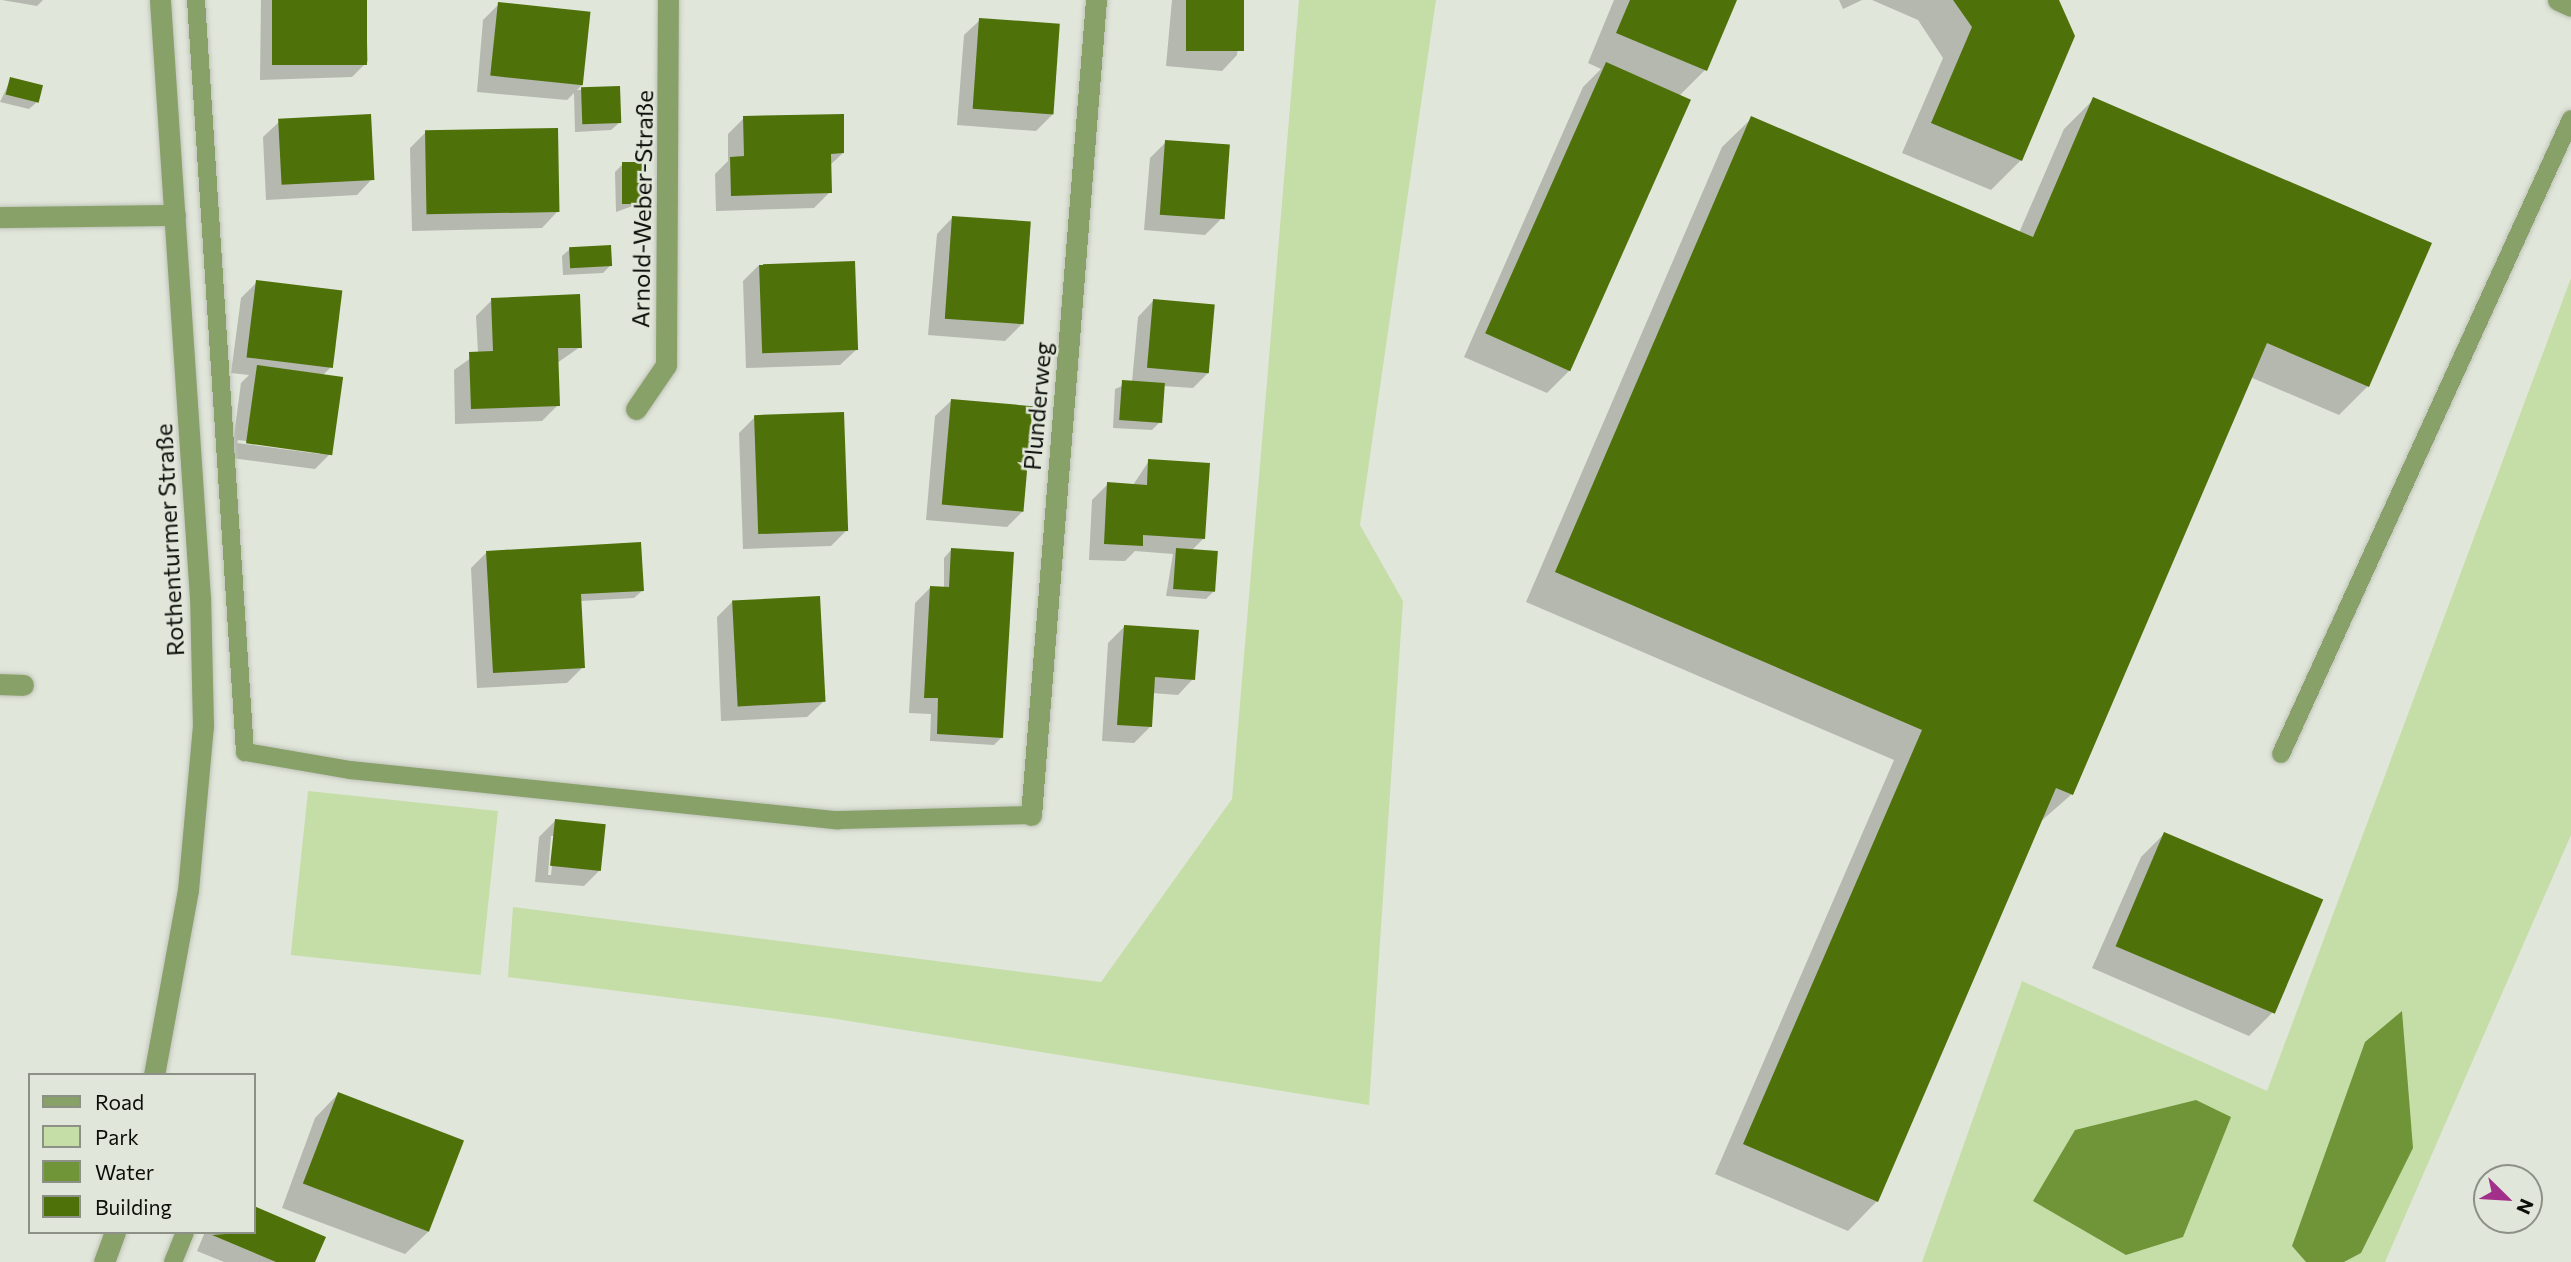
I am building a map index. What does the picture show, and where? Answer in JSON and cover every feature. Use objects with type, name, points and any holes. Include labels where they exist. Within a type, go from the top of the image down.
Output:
[{"type":"street","name":"Rothenturmer Straße","points":[[154,1073],[188,890],[203,726],[175,215],[160,0]]},
{"type":"street","name":"Arnold-Weber-Straße","points":[[636,409],[666,365],[668,0]]},
{"type":"street","name":"Plunderweg","points":[[1031,816],[1096,0]]},
{"type":"street","points":[[2558,0],[2571,6]]},
{"type":"street","points":[[0,217],[175,215]]},
{"type":"street","points":[[0,684],[23,685]]},
{"type":"street","points":[[104,1262],[114,1234]]},
{"type":"lane","points":[[196,0],[245,752],[350,770],[838,820],[1031,816]]},
{"type":"lane","points":[[2281,754],[2571,119]]},
{"type":"lane","points":[[173,1262],[184,1234]]},
{"type":"green space","points":[[1299,0],[1436,0],[1360,525],[1403,601],[1369,1105],[830,1018],[508,977],[513,907],[1101,982],[1232,799]]},
{"type":"green space","points":[[2571,278],[2571,835],[2385,1262],[2344,1262],[2361,1253],[2292,1246],[2306,1262],[1922,1262],[2022,981],[2267,1091]]},
{"type":"green space","points":[[308,791],[498,811],[481,975],[291,955]]},
{"type":"water","points":[[2402,1011],[2413,1148],[2361,1253],[2344,1262],[2306,1262],[2292,1246],[2365,1042]]},
{"type":"water","points":[[2196,1100],[2231,1117],[2183,1237],[2126,1255],[2033,1201],[2075,1130]]},
{"type":"building","points":[[272,0],[367,0],[367,65],[272,65]]},
{"type":"building","points":[[1186,0],[1244,0],[1244,51],[1186,51]]},
{"type":"building","points":[[1630,0],[1737,0],[1707,71],[1616,33]]},
{"type":"building","points":[[1953,0],[2059,0],[2075,36],[2022,161],[1931,123],[1972,27]]},
{"type":"building","points":[[498,2],[590,12],[583,85],[490,76]]},
{"type":"building","points":[[979,18],[1060,24],[1053,114],[973,109]]},
{"type":"building","points":[[1606,62],[1691,100],[1570,371],[1485,333]]},
{"type":"building","points":[[10,77],[43,85],[39,103],[6,94]]},
{"type":"building","points":[[620,86],[621,123],[582,124],[581,87]]},
{"type":"building","points":[[2093,97],[2432,243],[2369,387],[2267,343],[2073,795],[2056,788],[1878,1202],[1743,1144],[1922,730],[1555,572],[1751,116],[2033,237]]},
{"type":"building","points":[[371,114],[374,180],[282,185],[278,119]]},
{"type":"building","points":[[844,114],[844,153],[831,154],[832,193],[731,196],[730,157],[744,156],[743,116]]},
{"type":"building","points":[[558,128],[559,212],[426,214],[425,130]]},
{"type":"building","points":[[1165,140],[1230,145],[1225,219],[1160,215]]},
{"type":"building","points":[[622,162],[642,162],[642,204],[622,204]]},
{"type":"building","points":[[952,216],[1031,222],[1024,324],[945,319]]},
{"type":"building","points":[[611,245],[612,266],[570,268],[569,247]]},
{"type":"building","points":[[855,261],[858,350],[762,353],[759,264]]},
{"type":"building","points":[[256,280],[342,291],[333,368],[246,357]]},
{"type":"building","points":[[580,294],[582,348],[558,348],[560,406],[471,409],[469,352],[493,351],[491,298]]},
{"type":"building","points":[[1153,299],[1215,304],[1209,373],[1147,368]]},
{"type":"building","points":[[257,365],[343,377],[332,455],[246,443]]},
{"type":"building","points":[[1122,380],[1165,383],[1162,423],[1119,420]]},
{"type":"building","points":[[951,399],[1033,406],[1023,512],[942,505]]},
{"type":"building","points":[[844,412],[848,531],[758,534],[754,415]]},
{"type":"building","points":[[1148,459],[1210,463],[1205,539],[1143,535],[1143,546],[1104,544],[1107,482],[1147,485]]},
{"type":"building","points":[[641,542],[644,591],[581,594],[585,668],[493,673],[486,551]]},
{"type":"building","points":[[951,548],[1014,552],[1003,738],[937,734],[938,698],[924,698],[930,586],[949,587]]},
{"type":"building","points":[[1176,548],[1218,551],[1215,592],[1173,589]]},
{"type":"building","points":[[820,596],[826,702],[738,706],[732,601]]},
{"type":"building","points":[[1124,625],[1199,630],[1195,680],[1155,677],[1152,727],[1117,725]]},
{"type":"building","points":[[555,819],[606,824],[601,871],[550,866]]},
{"type":"building","points":[[2164,832],[2323,900],[2275,1014],[2116,946]]},
{"type":"building","points":[[338,1092],[464,1140],[429,1232],[303,1183]]},
{"type":"building","points":[[256,1207],[326,1237],[315,1262],[276,1262],[212,1235],[256,1234]]}]
